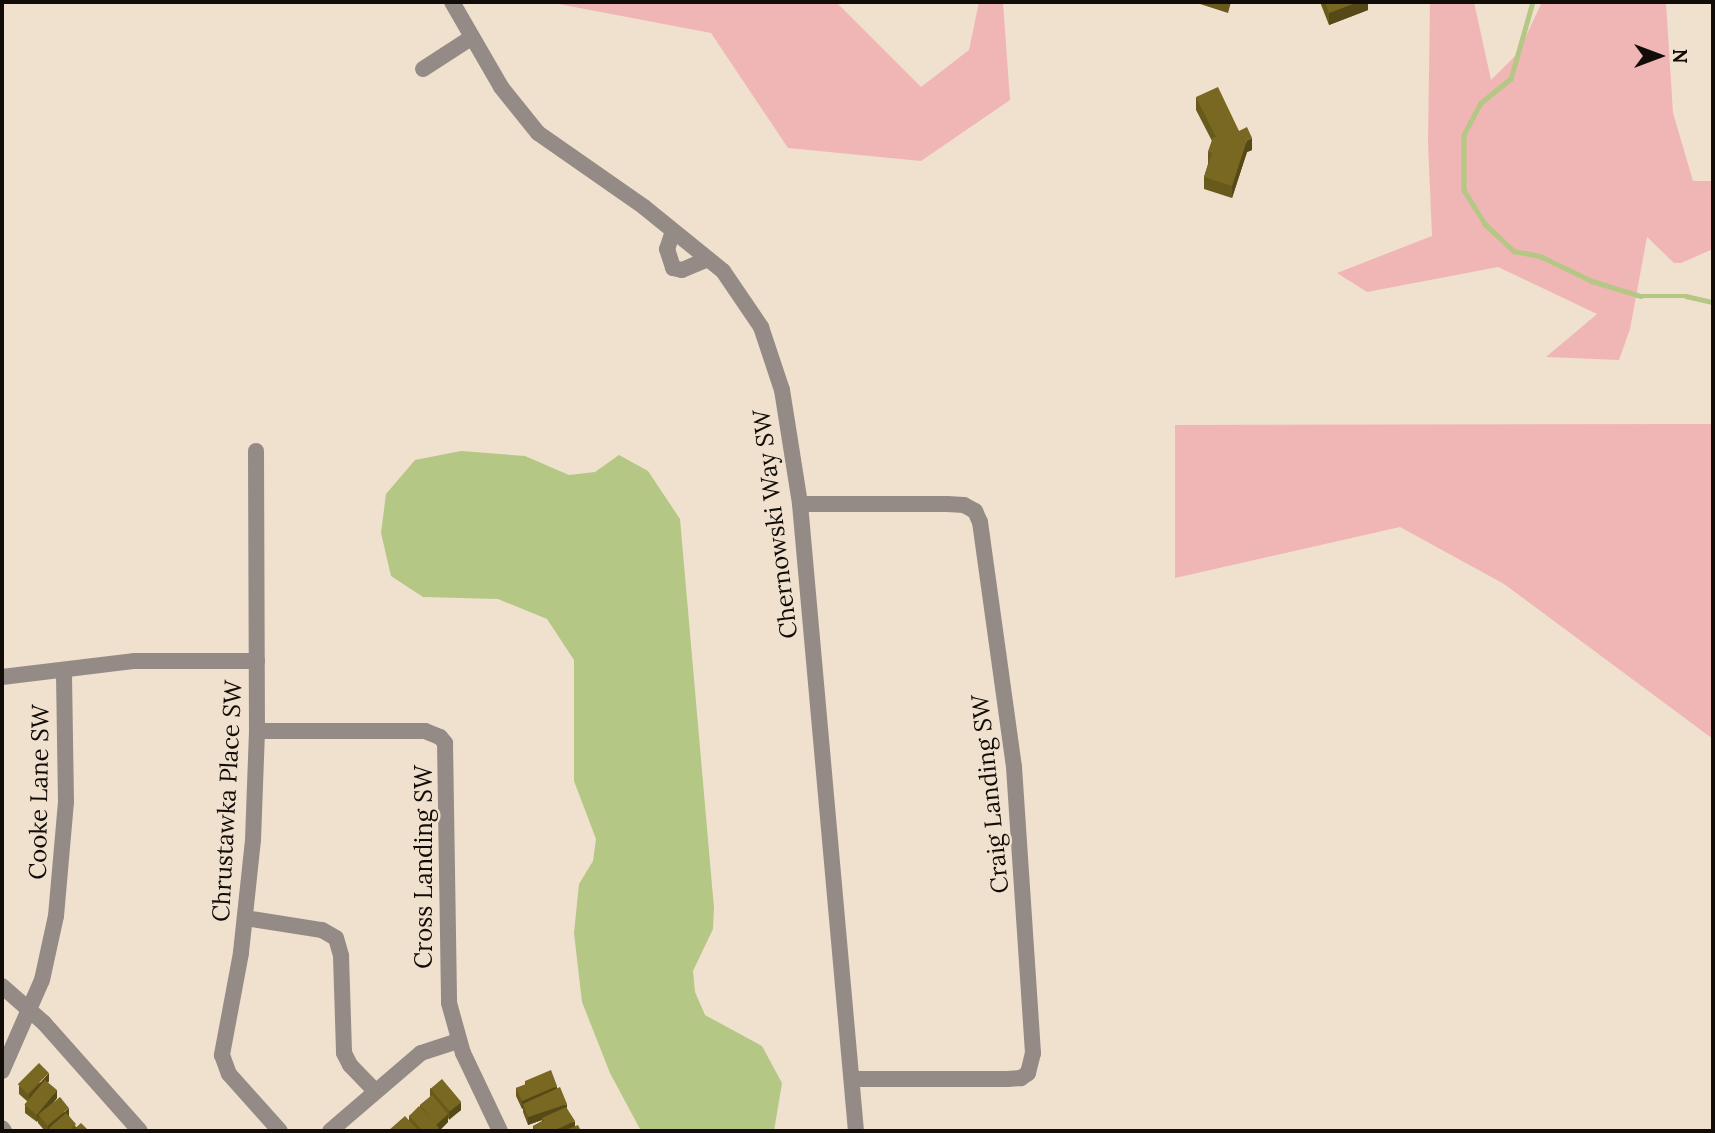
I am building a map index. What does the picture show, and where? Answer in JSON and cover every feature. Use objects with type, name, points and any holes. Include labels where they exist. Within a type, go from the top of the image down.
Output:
[{"type":"street","name":"Chernowski Way SW","points":[[452,2],[501,87],[538,133],[643,207],[723,271],[761,327],[782,390],[800,505],[856,1131]]},
{"type":"street","points":[[423,69],[471,38]]},
{"type":"street","points":[[673,231],[667,249],[673,268],[682,270],[708,259]]},
{"type":"street","name":"Chrustawka Place SW","points":[[257,451],[257,731],[253,840],[245,918],[222,1055],[229,1073],[280,1131]]},
{"type":"street","name":"Craig Landing SW","points":[[800,505],[947,504],[964,506],[975,511],[981,528],[1014,767],[1033,1053],[1028,1073],[1021,1078],[1007,1079],[852,1079]]},
{"type":"street","points":[[2,677],[135,661],[257,661]]},
{"type":"street","name":"Cooke Lane SW","points":[[2,1071],[30,1010],[50,949],[61,876],[66,802],[64,671]]},
{"type":"street","name":"Cross Landing SW","points":[[257,731],[425,731],[440,737],[447,751],[447,983],[459,1041],[495,1129]]},
{"type":"street","points":[[245,918],[322,930],[336,938],[341,956],[344,1053],[350,1065],[375,1091]]},
{"type":"street","points":[[2,986],[30,1010],[140,1131]]},
{"type":"street","points":[[330,1131],[421,1054],[459,1041]]},
{"type":"shaded area","points":[[548,2],[836,2],[921,87],[969,50],[979,2],[1003,2],[1010,100],[921,161],[788,148],[711,33]]},
{"type":"shaded area","points":[[1430,2],[1474,2],[1491,80],[1518,53],[1542,2],[1666,2],[1673,113],[1693,181],[1713,181],[1713,249],[1681,263],[1674,263],[1647,237],[1630,329],[1619,360],[1546,357],[1597,314],[1498,267],[1367,292],[1337,273],[1432,236],[1428,143]]},
{"type":"shaded area","points":[[1713,424],[1713,739],[1504,584],[1400,527],[1175,578],[1175,425]]},
{"type":"shaded area","points":[[461,451],[525,456],[569,475],[595,472],[619,455],[648,471],[680,519],[714,908],[713,929],[693,971],[695,992],[705,1015],[762,1046],[782,1083],[774,1131],[641,1131],[610,1073],[582,1002],[574,933],[579,884],[593,861],[596,839],[574,781],[574,660],[547,619],[498,599],[423,597],[391,576],[381,533],[386,494],[415,460]]},
{"type":"building","points":[[1325,2],[1358,2],[1329,13]]},
{"type":"building","points":[[1218,87],[1239,131],[1247,127],[1252,138],[1247,140],[1232,186],[1204,177],[1212,153],[1208,152],[1213,137],[1216,137],[1196,97]]},
{"type":"building","points":[[39,1063],[49,1073],[28,1094],[18,1084]]},
{"type":"building","points":[[551,1070],[557,1086],[522,1101],[516,1088],[526,1084],[525,1081]]},
{"type":"building","points":[[442,1079],[461,1102],[450,1112],[431,1089]]},
{"type":"building","points":[[45,1080],[57,1090],[37,1115],[24,1105]]},
{"type":"building","points":[[560,1087],[567,1104],[528,1117],[523,1104]]},
{"type":"building","points":[[432,1095],[448,1114],[436,1125],[439,1128],[436,1131],[423,1131],[409,1116],[419,1106],[430,1117],[420,1105]]},
{"type":"building","points":[[60,1097],[69,1108],[47,1126],[38,1115]]},
{"type":"building","points":[[566,1107],[575,1121],[553,1131],[536,1131],[533,1126],[544,1121],[542,1118]]},
{"type":"building","points":[[66,1113],[76,1124],[69,1131],[51,1131],[49,1128]]},
{"type":"building","points":[[405,1116],[419,1131],[388,1131]]},
{"type":"building","points":[[81,1123],[89,1131],[72,1131]]},
{"type":"building","points":[[578,1125],[581,1131],[563,1131]]},
{"type":"waterway","points":[[1533,2],[1511,79],[1481,103],[1464,135],[1464,190],[1485,224],[1514,251],[1540,256],[1592,281],[1641,296],[1686,296],[1713,302]]}]
